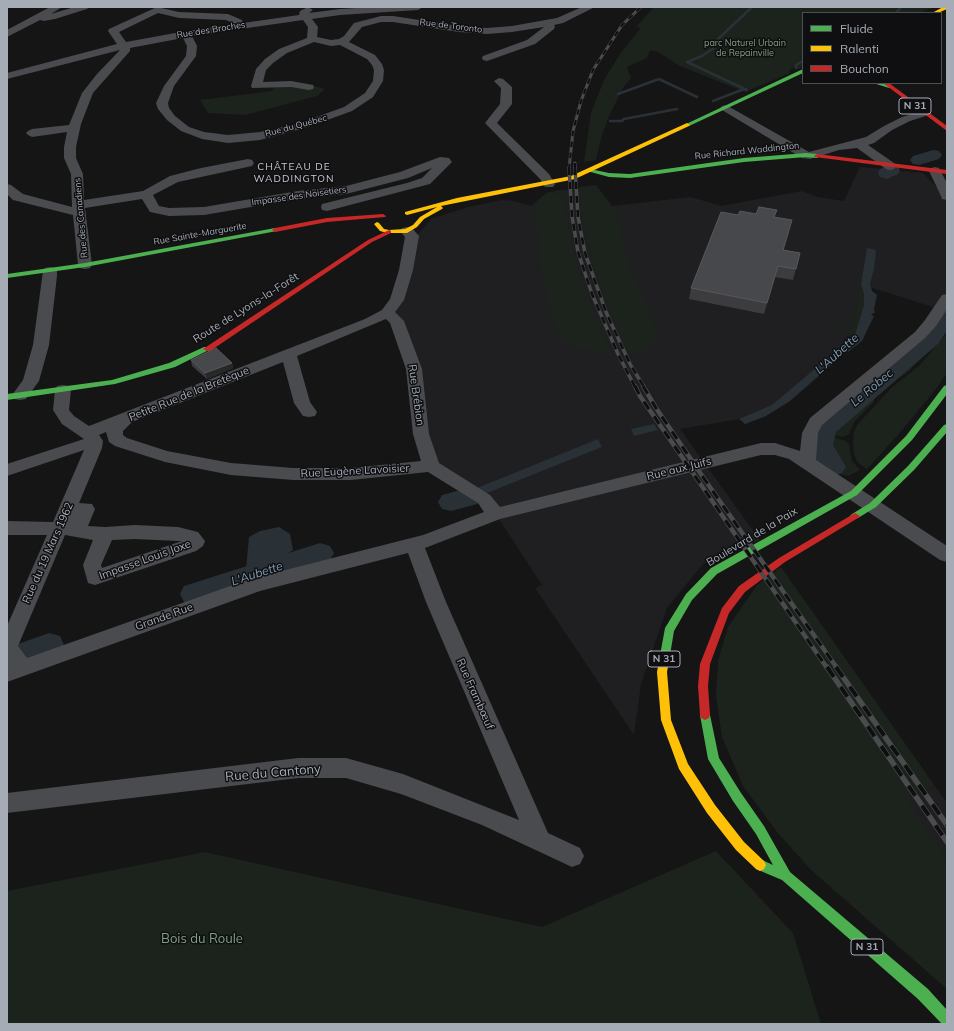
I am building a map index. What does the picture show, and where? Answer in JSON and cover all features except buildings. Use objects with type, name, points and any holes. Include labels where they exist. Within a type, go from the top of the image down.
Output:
[{"type":"main road","points":[[936,12],[947,7]]},
{"type":"main road","points":[[407,213],[457,200],[549,184],[573,178],[802,72]]},
{"type":"main road","points":[[791,78],[802,74]]},
{"type":"main road","name":"N 31","points":[[887,85],[947,129]]},
{"type":"main road","name":"Rue Richard Waddington","points":[[590,171],[609,175],[630,176],[744,160],[808,155],[941,171]]},
{"type":"main road","points":[[602,165],[620,176]]},
{"type":"main road","points":[[385,218],[389,232],[412,227],[434,211],[457,200]]},
{"type":"main road","points":[[407,213],[415,217],[412,227]]},
{"type":"main road","name":"Rue Sainte-Marguerite","points":[[7,276],[85,265],[327,220],[355,217],[385,218],[407,213]]},
{"type":"main road","name":"Route de Lyons-la-Forêt","points":[[370,241],[385,218]]},
{"type":"main road","name":"Route de Lyons-la-Forêt","points":[[14,396],[112,382],[172,365],[199,353],[236,331],[370,241],[389,232]]},
{"type":"main road","name":"Rue Sainte-Marguerite","points":[[7,270],[50,271]]},
{"type":"main road","name":"Boulevard de la Paix","points":[[947,388],[910,438],[854,493],[714,571],[688,597],[669,631],[662,672],[666,720],[683,766],[712,809],[740,846],[760,865],[786,876],[923,994],[947,1019]]},
{"type":"main road","name":"Boulevard de la Paix","points":[[786,876],[760,830],[714,759],[705,721],[703,686],[705,664],[711,645],[725,611],[742,590],[782,560],[873,505],[911,468],[947,427]]},
{"type":"street","points":[[9,32],[57,7]]},
{"type":"street","points":[[34,18],[52,17],[84,7]]},
{"type":"street","points":[[199,16],[224,7]]},
{"type":"street","points":[[312,7],[303,13],[313,27],[313,39]]},
{"type":"street","name":"Rue des Broches","points":[[7,76],[125,46],[186,34],[370,9],[418,7]]},
{"type":"street","name":"Rue de Toronto","points":[[342,42],[348,38],[358,25],[381,18],[459,29],[487,31],[512,29],[560,21],[590,7]]},
{"type":"street","points":[[125,46],[113,31],[156,9],[179,15],[228,17],[236,19],[256,33]]},
{"type":"street","points":[[487,58],[531,42],[550,27],[548,23]]},
{"type":"street","name":"Rue du Québec","points":[[186,34],[192,46],[191,56],[169,86],[162,102],[164,109],[171,118],[185,129],[202,135],[228,138],[260,136],[304,125],[348,110],[369,96],[375,89],[379,76],[377,64],[371,57],[342,42]]},
{"type":"street","points":[[309,87],[291,84],[256,86],[261,69],[283,51],[313,39],[330,43],[342,42]]},
{"type":"street","name":"Rue des Canadiens","points":[[85,265],[77,174],[70,158],[70,147],[74,128],[88,93],[101,76],[126,49],[125,46]]},
{"type":"street","points":[[500,81],[507,87],[506,104],[491,123],[545,177],[549,184]]},
{"type":"street","points":[[726,108],[808,155],[838,147],[859,144],[870,140],[888,128],[906,119],[925,113]]},
{"type":"street","points":[[32,133],[74,128]]},
{"type":"street","points":[[859,144],[890,166]]},
{"type":"street","name":"Impasse des Noisetiers","points":[[146,194],[155,209],[169,212],[204,211],[276,199],[346,190],[404,175],[440,162],[446,162],[426,181],[327,207]]},
{"type":"street","points":[[7,188],[18,197],[70,211],[146,194],[174,179],[201,172],[248,164]]},
{"type":"street","points":[[941,171],[947,196]]},
{"type":"street","points":[[387,313],[397,300],[406,270],[412,236],[412,227]]},
{"type":"street","points":[[14,396],[31,381],[42,345],[50,271]]},
{"type":"street","points":[[807,462],[810,433],[816,422],[920,335],[947,298]]},
{"type":"street","name":"Petite Rue de la Bretèque","points":[[7,470],[91,437],[125,420],[370,322],[387,313]]},
{"type":"street","name":"Rue Brébion","points":[[387,313],[397,321],[414,369],[421,434],[431,466]]},
{"type":"street","points":[[289,354],[302,403],[309,412]]},
{"type":"street","points":[[63,390],[61,410],[68,420],[91,437]]},
{"type":"street","name":"Rue Eugène Lavoisier","points":[[125,420],[114,432],[115,438],[121,442],[165,456],[231,468],[293,474],[344,474],[431,466]]},
{"type":"street","name":"Rue du 19 Mars 1962","points":[[15,663],[58,530],[94,448],[91,437]]},
{"type":"street","name":"Rue aux Juifs","points":[[414,544],[427,541],[496,514],[761,449],[775,449],[787,452],[807,462],[947,556]]},
{"type":"street","points":[[431,466],[476,493],[491,507],[496,514]]},
{"type":"street","points":[[68,509],[86,510],[78,529]]},
{"type":"street","name":"Impasse Louis Joxe","points":[[7,528],[58,530],[78,529],[82,532],[105,534],[135,532],[178,534],[192,537],[196,541],[189,546],[94,578],[92,565],[105,534]]},
{"type":"street","name":"Grande Rue","points":[[15,663],[257,584],[414,544]]},
{"type":"street","name":"Rue Frambœuf","points":[[414,544],[445,623],[540,842]]},
{"type":"street","name":"Rue du Cantony","points":[[7,803],[298,768],[346,768],[403,784],[490,818],[572,856]]},
{"type":"shaded area","points":[[860,167],[923,173],[947,198],[947,308],[945,311],[870,287],[857,341],[786,402],[752,417],[680,429],[760,540],[703,564],[667,608],[641,684],[634,735],[535,588],[542,585],[491,507],[431,466],[392,306],[411,243],[431,219],[468,207],[502,200],[514,201],[531,206],[546,193],[596,185],[612,206],[691,197],[721,206],[802,191],[817,197],[844,201]]},
{"type":"shaded area","points":[[935,786],[947,803],[947,860],[904,796]]},
{"type":"green space","name":"parc Naturel Urbain de Repainville","points":[[654,7],[934,7],[923,12],[802,12],[802,68],[799,69],[792,68],[789,70],[790,73],[745,92],[680,66],[658,52],[650,50],[647,58],[627,67],[631,78],[623,88],[609,116],[602,135],[596,160],[584,162],[591,113],[604,80],[620,54],[641,28],[636,27]]},
{"type":"green space","points":[[293,86],[309,89],[314,86],[325,89],[317,96],[245,115],[208,113],[200,100],[272,91],[274,87]]},
{"type":"green space","points":[[596,185],[617,213],[630,267],[655,327],[655,344],[637,355],[629,353],[606,302],[587,242],[579,187]]},
{"type":"green space","points":[[564,189],[551,196],[564,196],[570,236],[579,272],[595,315],[613,355],[610,359],[607,353],[578,348],[561,338],[550,309],[542,274],[533,208],[546,193]]},
{"type":"green space","points":[[861,284],[864,294],[864,305],[855,335],[828,330],[834,328],[852,331]]},
{"type":"green space","points":[[947,333],[947,373],[936,389],[897,436],[867,469],[862,466],[857,461],[854,454],[854,431],[858,424],[892,387],[919,366]]},
{"type":"green space","points":[[912,360],[916,363],[909,371],[887,386],[882,386]]},
{"type":"green space","points":[[869,395],[874,399],[874,402],[855,421],[849,434],[842,437],[827,433],[834,422]]},
{"type":"green space","points":[[826,435],[846,441],[849,445],[852,461],[860,470],[848,476],[837,473],[830,468],[836,465],[826,450]]},
{"type":"green space","points":[[781,567],[935,786],[905,796],[947,860],[947,989],[811,870],[777,832],[743,786],[722,737],[716,696],[718,661],[728,627],[757,585]]},
{"type":"green space","name":"Bois du Roule","points":[[716,851],[793,933],[821,1024],[7,1024],[7,891],[205,852],[542,927]]},
{"type":"water","points":[[867,248],[876,250],[874,269],[870,284],[872,291],[877,295],[874,309],[875,313],[871,315],[874,316],[862,341],[848,352],[845,351],[836,358],[838,359],[790,401],[766,416],[745,424],[739,419],[772,405],[855,335],[864,305],[864,294],[861,284]]},
{"type":"water","points":[[945,312],[947,313],[947,322],[940,333],[926,347],[919,344],[931,333]]},
{"type":"water","points":[[904,357],[912,360],[882,386],[874,382]]},
{"type":"water","points":[[873,383],[880,387],[834,422],[827,433],[818,431],[824,423]]},
{"type":"water","points":[[654,424],[658,430],[634,436],[631,429]]},
{"type":"water","points":[[818,433],[826,435],[826,450],[836,465],[830,468],[820,455],[816,446]]},
{"type":"water","points":[[598,439],[602,447],[487,493],[477,488]]},
{"type":"water","points":[[279,527],[290,534],[293,550],[281,558],[246,569],[249,537],[260,531]]},
{"type":"waterway","points":[[747,90],[687,62],[702,56],[714,48],[716,41],[752,7]]},
{"type":"waterway","points":[[897,12],[901,7]]},
{"type":"waterway","points":[[796,68],[796,65],[802,62]]},
{"type":"waterway","points":[[618,94],[659,79],[697,97]]},
{"type":"waterway","points":[[713,101],[744,89]]},
{"type":"waterway","points":[[610,121],[622,121],[624,119],[677,109]]},
{"type":"waterway","name":"L'Aubette","points":[[919,160],[933,155]]},
{"type":"waterway","name":"L'Aubette","points":[[887,173],[891,170]]},
{"type":"waterway","name":"Le Robec","points":[[833,467],[823,453],[820,445],[824,429],[930,339],[947,316]]},
{"type":"waterway","name":"L'Aubette","points":[[451,502],[468,497]]},
{"type":"waterway","name":"L'Aubette","points":[[194,594],[320,553]]},
{"type":"waterway","name":"L'Aubette","points":[[7,661],[49,645]]},
{"type":"railway","points":[[569,169],[573,131],[581,101],[593,70],[622,25],[641,7]]},
{"type":"railway","points":[[575,163],[575,168]]},
{"type":"railway","points":[[575,168],[578,217],[585,253],[606,312],[630,364],[644,387]]},
{"type":"railway","points":[[569,169],[572,216],[578,252],[592,294],[618,354],[635,387]]},
{"type":"railway","points":[[635,386],[640,396],[827,668]]},
{"type":"railway","points":[[643,386],[656,408],[705,480],[837,668]]},
{"type":"railway","points":[[827,667],[947,842]]},
{"type":"railway","points":[[836,667],[947,825]]},
{"type":"traffic: fast","points":[[687,125],[802,71]]},
{"type":"traffic: fast","points":[[880,84],[889,86]]},
{"type":"traffic: fast","points":[[590,171],[609,175],[630,176],[744,160],[806,155],[817,156]]},
{"type":"traffic: fast","points":[[7,276],[85,265],[275,230]]},
{"type":"traffic: fast","points":[[7,397],[112,382],[172,365],[207,349]]},
{"type":"traffic: fast","points":[[664,661],[669,631],[689,597],[714,571],[854,493],[909,438],[947,388]]},
{"type":"traffic: fast","points":[[855,516],[873,505],[911,468],[947,427]]},
{"type":"traffic: fast","points":[[705,715],[714,759],[737,797],[760,830],[786,876]]},
{"type":"traffic: fast","points":[[760,865],[786,876],[923,994],[947,1019]]},
{"type":"traffic: slow","points":[[936,12],[947,7]]},
{"type":"traffic: slow","points":[[407,213],[457,200],[573,178],[687,125]]},
{"type":"traffic: slow","points":[[377,224],[382,230],[389,232],[407,231],[415,226],[422,218],[440,208]]},
{"type":"traffic: slow","points":[[664,661],[662,672],[666,720],[683,766],[711,809],[740,846],[760,865]]},
{"type":"traffic: jam","points":[[887,84],[947,129]]},
{"type":"traffic: jam","points":[[817,156],[947,172]]},
{"type":"traffic: jam","points":[[275,230],[327,220],[383,216]]},
{"type":"traffic: jam","points":[[207,349],[370,241],[389,232]]},
{"type":"traffic: jam","points":[[705,715],[703,686],[705,664],[725,611],[742,589],[782,560],[855,516]]},
{"type":"district","name":"CHÂTEAU DE WADDINGTON","points":[[294,172]]}]
